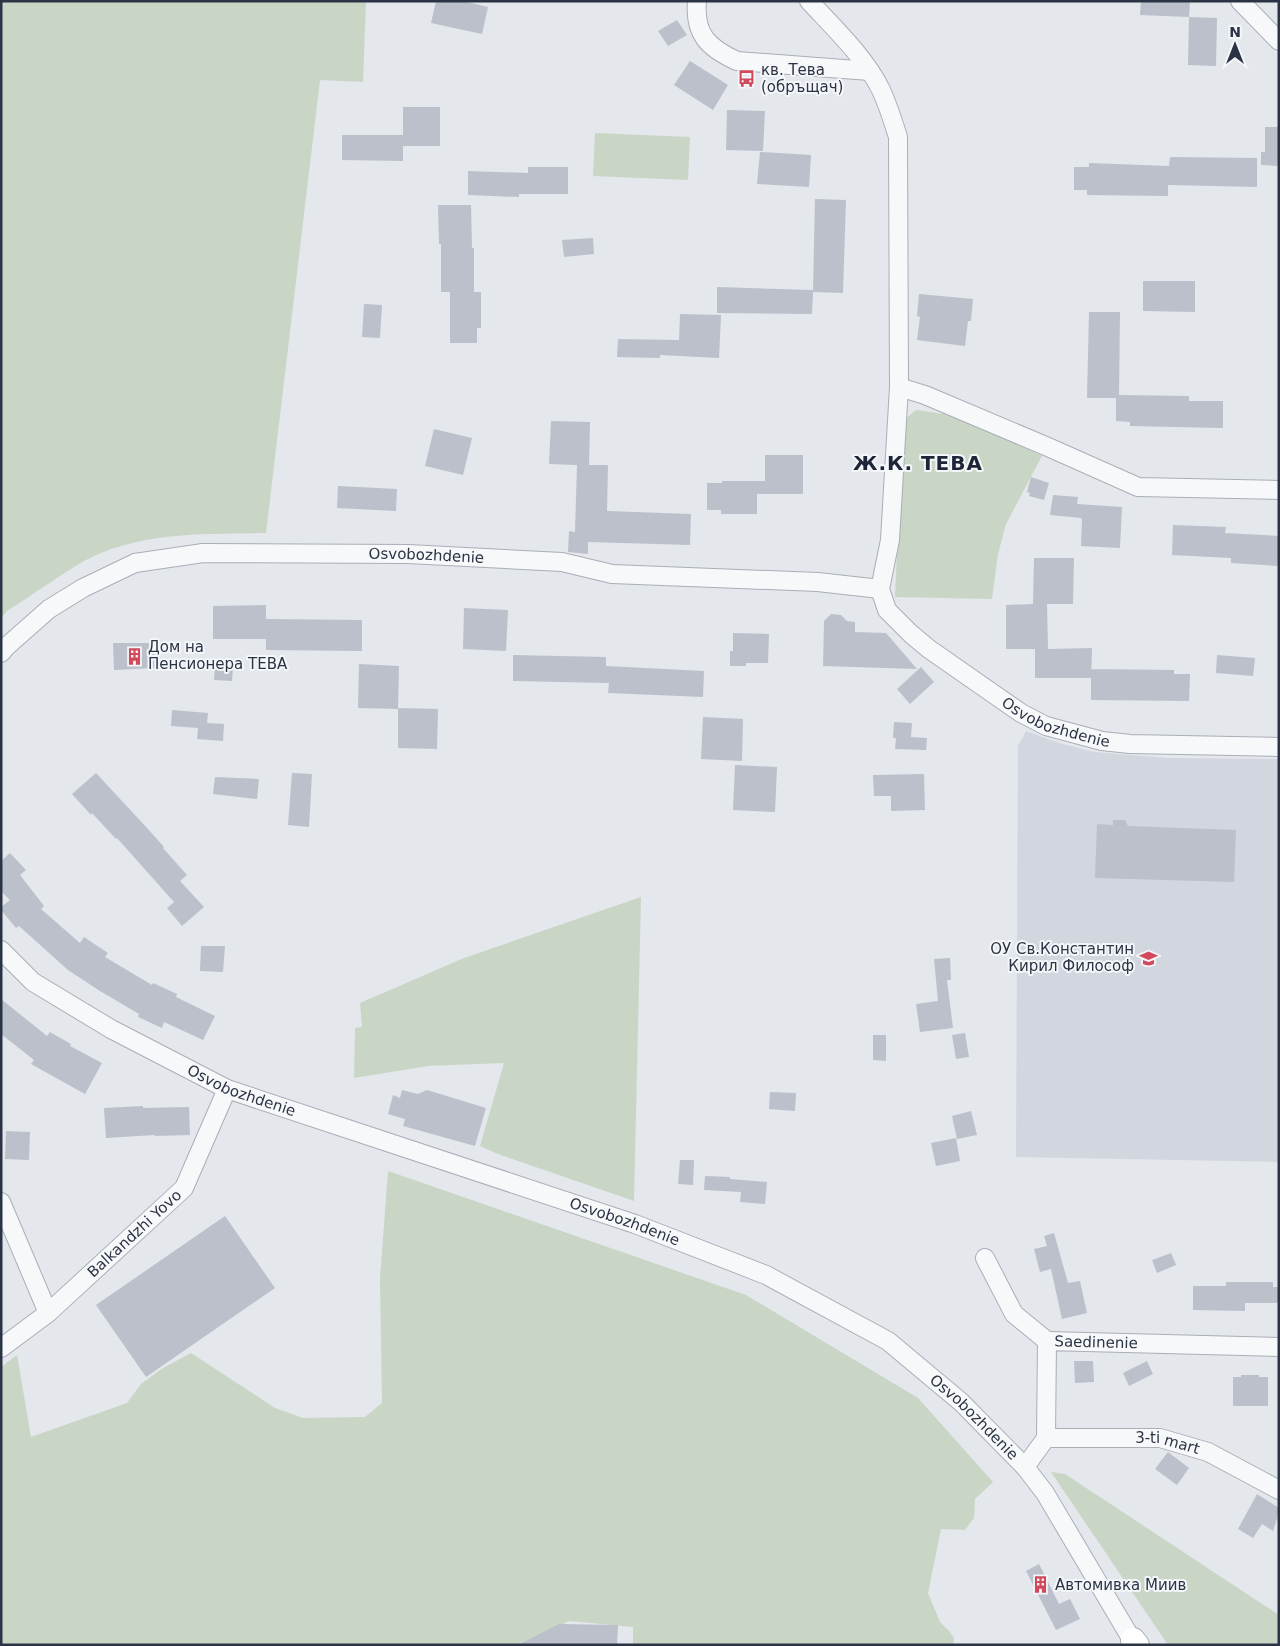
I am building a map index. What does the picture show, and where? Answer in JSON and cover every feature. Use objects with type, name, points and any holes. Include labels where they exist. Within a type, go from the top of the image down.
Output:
[{"type":"street","points":[[697,1],[696,18],[701,33],[720,54],[737,61],[870,71]]},
{"type":"street","points":[[810,1],[870,71],[889,107],[898,137],[898,387],[890,540],[880,589]]},
{"type":"street","points":[[1246,4],[1279,41]]},
{"type":"street","points":[[898,387],[925,395],[1138,487],[1279,490]]},
{"type":"street","name":"Osvobozhdenie","points":[[1,652],[49,609],[83,588],[135,563],[203,553],[408,554],[562,562],[612,574],[818,582],[880,589],[887,610],[911,634],[1021,713],[1046,726],[1102,741],[1130,744],[1279,747]]},
{"type":"street","name":"Osvobozhdenie","points":[[1,950],[33,982],[111,1030],[227,1089],[636,1224],[766,1275],[888,1341],[961,1402],[1025,1467],[1045,1493],[1135,1643]]},
{"type":"street","name":"Balkandzhi Yovo","points":[[1,1348],[48,1313],[184,1188],[227,1089]]},
{"type":"street","points":[[1,1202],[48,1313]]},
{"type":"street","points":[[985,1258],[1014,1314],[1046,1341]]},
{"type":"street","name":"Saedinenie","points":[[1046,1438],[1046,1341],[1279,1347]]},
{"type":"street","points":[[1025,1467],[1046,1438]]},
{"type":"street","name":"3-ti mart","points":[[1046,1438],[1160,1438],[1208,1452],[1279,1490]]},
{"type":"shaded area","name":"ОУ Св.Константин Кирил Философ","points":[[1026,731],[1059,743],[1094,752],[1168,758],[1279,759],[1279,1162],[1016,1157],[1018,746]]},
{"type":"green space","points":[[1,1],[366,1],[363,82],[320,80],[266,533],[173,536],[127,544],[105,551],[65,573],[7,611],[1,618]]},
{"type":"green space","points":[[595,133],[690,137],[688,180],[593,176]]},
{"type":"green space","points":[[916,410],[944,414],[999,435],[1042,456],[1006,524],[998,554],[992,599],[895,597],[903,421]]},
{"type":"green space","points":[[641,897],[634,1201],[480,1146],[504,1063],[428,1066],[354,1078],[355,1028],[362,1027],[360,1003],[464,958]]},
{"type":"green space","points":[[388,1171],[746,1295],[918,1398],[993,1482],[975,1499],[974,1518],[965,1530],[941,1529],[928,1593],[940,1622],[954,1638],[953,1645],[633,1645],[633,1627],[569,1621],[521,1645],[1,1645],[1,1367],[17,1355],[31,1437],[127,1403],[141,1384],[163,1368],[191,1353],[275,1408],[303,1418],[365,1417],[382,1403],[380,1278]]},
{"type":"green space","points":[[1051,1472],[1065,1474],[1279,1615],[1279,1645],[1168,1645]]},
{"type":"building","points":[[436,1],[463,1],[488,7],[482,34],[431,23]]},
{"type":"building","points":[[1141,1],[1190,1],[1189,17],[1140,15]]},
{"type":"building","points":[[1189,17],[1217,18],[1216,66],[1188,65]]},
{"type":"building","points":[[677,20],[687,35],[668,46],[658,31]]},
{"type":"building","points":[[690,61],[728,85],[713,110],[674,85]]},
{"type":"building","points":[[403,107],[440,107],[440,146],[403,146],[403,161],[342,160],[342,135],[403,135]]},
{"type":"building","points":[[727,110],[765,111],[763,151],[726,150]]},
{"type":"building","points":[[1265,127],[1279,127],[1279,166],[1261,165],[1261,152],[1265,152]]},
{"type":"building","points":[[760,152],[811,155],[809,187],[757,184]]},
{"type":"building","points":[[1170,157],[1257,158],[1257,187],[1168,185],[1168,196],[1087,195],[1087,190],[1074,190],[1074,167],[1089,167],[1089,163],[1169,166]]},
{"type":"building","points":[[528,167],[568,167],[568,194],[519,194],[519,197],[468,195],[468,171],[528,173]]},
{"type":"building","points":[[815,199],[846,200],[843,293],[813,292],[812,314],[717,313],[717,287],[813,290]]},
{"type":"building","points":[[438,205],[471,205],[472,248],[474,248],[474,292],[481,292],[481,328],[477,328],[477,343],[450,343],[450,292],[441,292],[441,244],[439,244]]},
{"type":"building","points":[[593,238],[594,254],[564,257],[562,240]]},
{"type":"building","points":[[1143,281],[1195,281],[1195,312],[1143,311]]},
{"type":"building","points":[[919,294],[973,299],[971,321],[968,321],[965,346],[917,340],[920,317],[917,316]]},
{"type":"building","points":[[364,304],[382,305],[380,338],[362,337]]},
{"type":"building","points":[[1089,312],[1120,312],[1119,395],[1189,396],[1189,401],[1223,401],[1223,428],[1130,426],[1130,422],[1116,421],[1116,398],[1087,398]]},
{"type":"building","points":[[680,314],[721,315],[719,358],[660,355],[660,358],[617,357],[618,339],[679,340]]},
{"type":"building","points":[[551,421],[590,422],[589,465],[608,465],[607,511],[691,514],[690,545],[588,542],[588,554],[568,552],[569,531],[575,532],[577,465],[549,464]]},
{"type":"building","points":[[434,429],[472,438],[463,475],[425,466]]},
{"type":"building","points":[[765,455],[803,455],[803,494],[757,494],[757,514],[721,514],[721,510],[707,510],[707,483],[765,481]]},
{"type":"building","points":[[1031,477],[1049,483],[1044,500],[1029,496],[1030,493],[1027,492]]},
{"type":"building","points":[[338,486],[397,489],[396,511],[337,508]]},
{"type":"building","points":[[1053,495],[1078,497],[1077,504],[1122,507],[1120,548],[1081,546],[1081,518],[1050,515]]},
{"type":"building","points":[[1173,525],[1226,527],[1225,533],[1279,536],[1279,566],[1231,563],[1231,558],[1172,555]]},
{"type":"building","points":[[1034,558],[1074,558],[1073,604],[1047,604],[1048,649],[1092,648],[1091,678],[1035,678],[1035,649],[1006,649],[1006,605],[1033,604]]},
{"type":"building","points":[[266,605],[266,619],[362,620],[362,651],[266,650],[266,639],[213,639],[213,606]]},
{"type":"building","points":[[464,608],[508,610],[506,651],[463,649]]},
{"type":"building","points":[[831,614],[841,615],[847,621],[855,622],[855,632],[886,633],[917,669],[823,666],[824,621]]},
{"type":"building","points":[[733,633],[769,634],[768,663],[746,663],[746,666],[730,666],[730,651],[733,651]]},
{"type":"building","name":"Дом на Пенсионера ТЕВА","points":[[113,643],[154,643],[155,668],[114,670]]},
{"type":"building","points":[[513,655],[606,657],[606,666],[704,671],[703,697],[608,693],[609,683],[513,681]]},
{"type":"building","points":[[1217,655],[1255,658],[1253,676],[1216,673]]},
{"type":"building","points":[[215,664],[233,665],[232,681],[214,680]]},
{"type":"building","points":[[359,664],[399,666],[398,709],[358,708]]},
{"type":"building","points":[[921,667],[934,682],[910,704],[897,689]]},
{"type":"building","points":[[1091,669],[1174,670],[1174,674],[1190,674],[1189,701],[1091,700]]},
{"type":"building","points":[[398,708],[438,709],[437,749],[398,748]]},
{"type":"building","points":[[172,710],[208,713],[207,723],[224,724],[223,741],[197,739],[198,728],[171,726]]},
{"type":"building","points":[[703,717],[743,719],[742,761],[701,759]]},
{"type":"building","points":[[894,722],[912,723],[911,737],[927,738],[926,750],[895,749],[896,738],[893,738]]},
{"type":"building","points":[[735,765],[777,767],[775,812],[733,810]]},
{"type":"building","points":[[96,773],[187,875],[180,881],[204,907],[182,926],[167,908],[174,902],[117,838],[92,813],[91,815],[72,794]]},
{"type":"building","points":[[292,773],[312,774],[309,827],[288,825]]},
{"type":"building","points":[[924,774],[925,810],[891,811],[891,796],[874,796],[873,775]]},
{"type":"building","points":[[215,777],[259,779],[257,799],[213,794]]},
{"type":"building","points":[[1113,820],[1125,820],[1128,826],[1236,830],[1234,882],[1095,878],[1097,824],[1113,825]]},
{"type":"building","points":[[10,853],[26,870],[20,875],[44,906],[41,909],[80,943],[84,937],[108,953],[105,957],[152,985],[153,983],[177,994],[176,997],[215,1016],[203,1040],[164,1022],[162,1028],[138,1017],[139,1014],[68,970],[19,926],[16,928],[1,910],[1,907],[10,900],[1,891],[1,861]]},
{"type":"building","points":[[201,946],[225,946],[223,972],[200,971]]},
{"type":"building","points":[[950,958],[951,980],[947,980],[953,1028],[920,1032],[916,1004],[938,1001],[934,959]]},
{"type":"building","points":[[1,999],[47,1036],[50,1032],[71,1044],[70,1046],[102,1063],[85,1094],[31,1064],[34,1060],[1,1034]]},
{"type":"building","points":[[965,1033],[969,1057],[956,1059],[952,1035]]},
{"type":"building","points":[[873,1035],[886,1035],[886,1061],[873,1060]]},
{"type":"building","points":[[402,1090],[418,1094],[427,1090],[486,1108],[475,1146],[403,1126],[405,1119],[388,1114],[393,1095],[400,1098]]},
{"type":"building","points":[[770,1092],[796,1093],[795,1111],[769,1109]]},
{"type":"building","points":[[143,1106],[143,1108],[189,1107],[190,1135],[106,1138],[104,1108]]},
{"type":"building","points":[[971,1111],[977,1135],[957,1139],[952,1116]]},
{"type":"building","points":[[6,1131],[30,1132],[29,1160],[5,1159]]},
{"type":"building","points":[[956,1138],[960,1161],[936,1166],[931,1143]]},
{"type":"building","points":[[680,1160],[694,1160],[693,1185],[678,1184]]},
{"type":"building","points":[[705,1176],[767,1182],[765,1204],[740,1202],[741,1192],[704,1190]]},
{"type":"building","points":[[225,1216],[275,1288],[146,1377],[96,1305]]},
{"type":"building","points":[[1054,1233],[1068,1283],[1080,1281],[1087,1313],[1062,1319],[1051,1269],[1040,1272],[1034,1249],[1047,1246],[1044,1236]]},
{"type":"building","points":[[1171,1253],[1176,1265],[1157,1273],[1152,1260]]},
{"type":"building","points":[[1226,1282],[1273,1282],[1273,1287],[1279,1287],[1279,1303],[1245,1303],[1245,1311],[1193,1310],[1193,1286],[1226,1286]]},
{"type":"building","points":[[1074,1361],[1093,1361],[1094,1382],[1075,1383]]},
{"type":"building","points":[[1147,1361],[1153,1374],[1129,1386],[1123,1373]]},
{"type":"building","points":[[1241,1375],[1268,1377],[1268,1406],[1233,1406],[1233,1377],[1241,1377]]},
{"type":"building","points":[[1168,1452],[1189,1468],[1177,1485],[1155,1469]]},
{"type":"building","points":[[1257,1494],[1279,1508],[1279,1512],[1273,1531],[1262,1524],[1253,1538],[1238,1529]]},
{"type":"building","name":"Автомивка Миив","points":[[1039,1564],[1059,1604],[1070,1599],[1080,1619],[1056,1630],[1026,1571]]},
{"type":"building","points":[[559,1624],[618,1625],[617,1645],[518,1645]]},
{"type":"place","name":"кв. Тева (обръщач)","points":[[747,79]]},
{"type":"place","name":"Дом на Пенсионера ТЕВА","points":[[134,656]]},
{"type":"place","name":"ОУ Св.Константин Кирил Философ","points":[[1148,958]]},
{"type":"place","name":"Автомивка Миив","points":[[1041,1585]]},
{"type":"district","name":"Ж.К. ТЕВА","points":[[918,463]]}]
